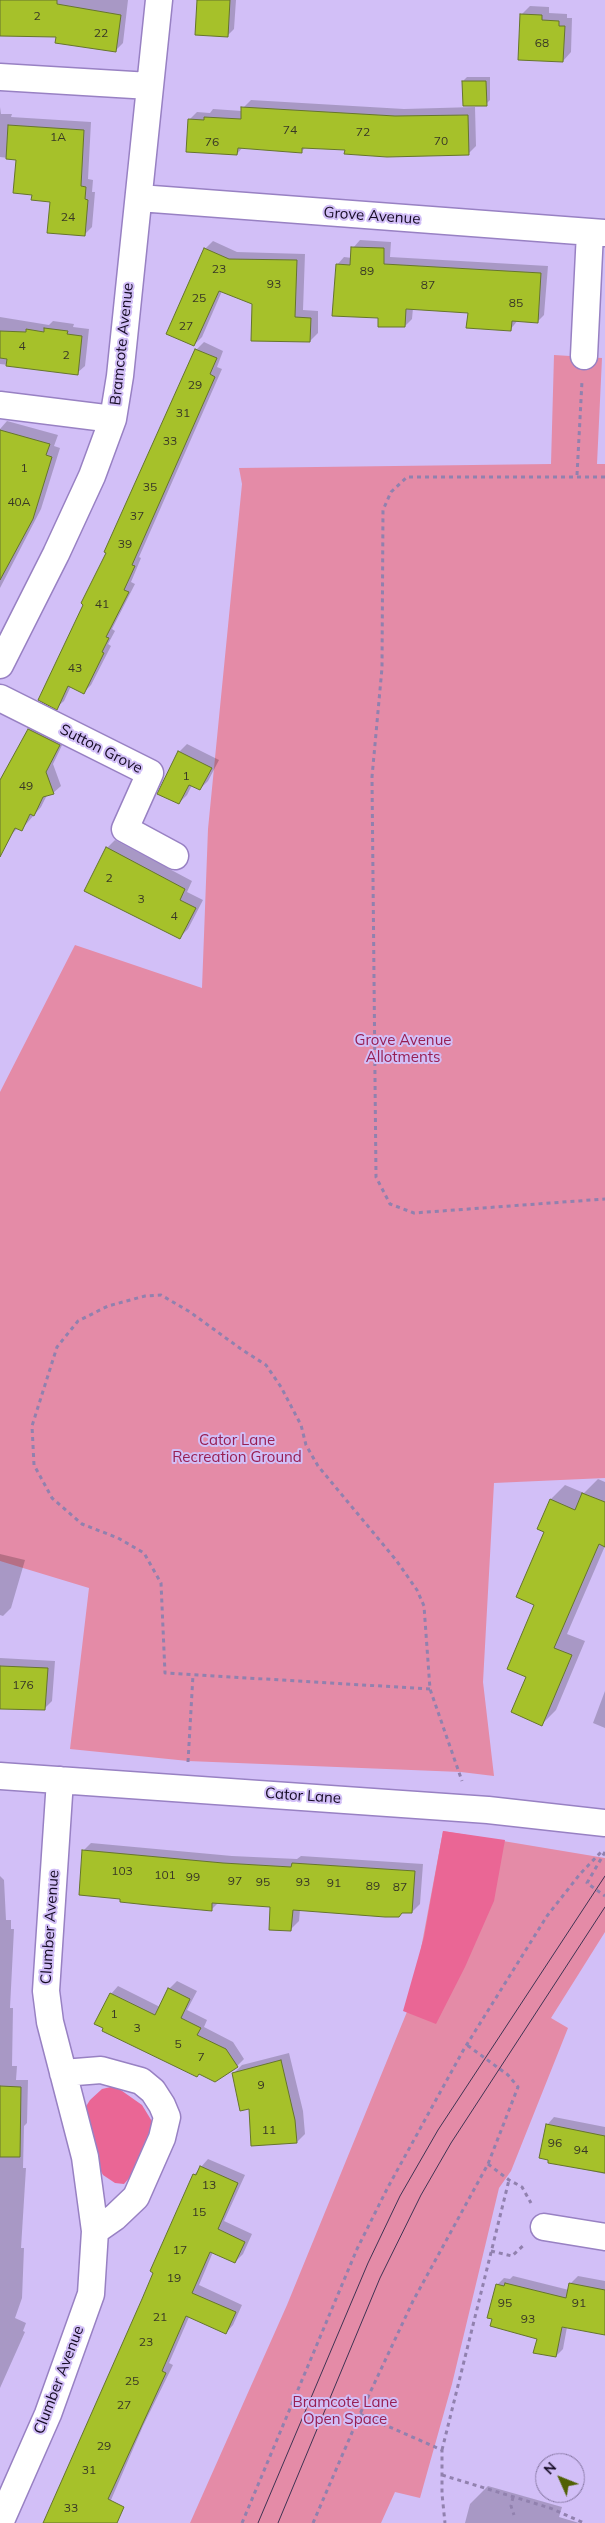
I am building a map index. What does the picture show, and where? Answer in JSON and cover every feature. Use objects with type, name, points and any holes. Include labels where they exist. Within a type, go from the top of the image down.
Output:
[{"type":"street","name":"Bramcote Avenue","points":[[0,665],[80,502],[113,418],[120,376],[159,0]]},
{"type":"street","points":[[0,77],[150,86]]},
{"type":"street","name":"Grove Avenue","points":[[139,198],[598,232]]},
{"type":"street","points":[[584,356],[598,232]]},
{"type":"street","points":[[0,405],[113,418]]},
{"type":"street","name":"Sutton Grove","points":[[0,698],[150,773],[124,829],[175,856]]},
{"type":"street","name":"Cator Lane","points":[[0,1776],[469,1808],[605,1823]]},
{"type":"street","name":"Clumber Avenue","points":[[0,2523],[48,2414],[91,2294],[95,2231],[85,2157],[50,2022],[46,1991],[60,1780]]},
{"type":"street","points":[[63,2073],[102,2070],[141,2081],[154,2091],[167,2117],[162,2138],[136,2197],[115,2218],[95,2231]]},
{"type":"street","points":[[544,2227],[605,2237]]},
{"type":"path","points":[[577,475],[584,356]]},
{"type":"path","points":[[605,477],[577,475],[407,477],[391,492],[383,510],[382,668],[372,777],[376,1178],[390,1204],[414,1213],[605,1200]]},
{"type":"path","points":[[430,1689],[165,1673],[161,1583],[144,1553],[118,1538],[82,1524],[52,1498],[34,1465],[32,1426],[57,1347],[78,1321],[108,1306],[144,1296],[161,1295],[176,1303],[266,1365],[281,1387],[301,1425],[306,1445],[318,1466],[396,1560],[417,1590],[424,1606],[430,1689],[438,1716],[460,1772],[469,1808]]},
{"type":"path","points":[[188,1788],[194,1675]]},
{"type":"path","points":[[605,1851],[587,1883],[605,1896]]},
{"type":"path","points":[[242,2523],[357,2249],[388,2187],[467,2045],[547,1916],[580,1874],[605,1851]]},
{"type":"path","points":[[313,2523],[360,2414],[435,2257],[467,2206],[488,2164],[518,2087],[508,2075],[467,2045]]},
{"type":"path","points":[[488,2164],[508,2180],[522,2187],[544,2227],[512,2256],[491,2251]]},
{"type":"path","points":[[445,2523],[442,2450],[508,2180]]},
{"type":"path","points":[[360,2414],[442,2450]]},
{"type":"path","points":[[442,2475],[550,2508],[584,2523]]},
{"type":"path","points":[[513,2497],[511,2506],[514,2515]]},
{"type":"green space","points":[[554,355],[602,358],[597,464],[605,464],[605,1478],[494,1483],[483,1682],[494,1776],[461,1772],[188,1761],[70,1749],[89,1588],[0,1561],[0,1092],[75,945],[202,988],[208,829],[242,484],[239,468],[551,464]]},
{"type":"green space","name":"Bramcote Lane Open Space","points":[[443,1831],[605,1858],[605,1932],[551,2018],[568,2028],[511,2171],[499,2188],[452,2384],[420,2498],[395,2492],[381,2523],[190,2523],[287,2305],[411,2002]]},
{"type":"shaded area","points":[[443,1831],[505,1840],[494,1901],[465,1967],[436,2024],[403,2011],[424,1937]]},
{"type":"shaded area","points":[[115,2086],[142,2105],[153,2123],[131,2176],[124,2184],[115,2183],[103,2175],[98,2166],[85,2108],[90,2100],[102,2089]]},
{"type":"building","points":[[0,0],[57,0],[57,4],[121,15],[116,52],[55,43],[56,37],[0,36]]},
{"type":"building","points":[[197,0],[230,0],[228,37],[195,35]]},
{"type":"building","points":[[520,14],[542,15],[542,20],[559,21],[559,26],[565,26],[563,62],[518,60]]},
{"type":"building","points":[[462,81],[486,81],[487,106],[463,106]]},
{"type":"building","points":[[241,107],[395,116],[468,115],[469,155],[387,157],[344,154],[345,150],[302,148],[302,153],[238,148],[237,155],[186,152],[188,119],[204,120],[204,117],[241,119]]},
{"type":"building","points":[[8,125],[84,130],[81,186],[86,187],[85,199],[88,200],[85,236],[47,233],[50,202],[31,200],[32,195],[13,193],[16,160],[6,159]]},
{"type":"building","points":[[351,247],[384,248],[384,264],[541,273],[538,323],[512,321],[511,331],[466,328],[468,313],[406,309],[405,327],[378,327],[378,318],[332,316],[336,264],[350,265]]},
{"type":"building","points":[[204,248],[229,259],[297,260],[295,317],[311,318],[310,342],[251,341],[252,304],[219,291],[194,346],[166,334]]},
{"type":"building","points":[[44,328],[68,331],[67,334],[82,336],[78,375],[6,366],[7,359],[0,358],[0,331],[26,332],[26,329],[44,332]]},
{"type":"building","points":[[195,349],[217,358],[210,374],[215,377],[132,565],[135,566],[124,590],[129,592],[106,637],[109,638],[102,652],[104,653],[84,694],[68,686],[57,710],[38,700],[83,605],[81,603],[106,553],[104,552]]},
{"type":"building","points":[[0,430],[50,444],[46,455],[52,457],[33,519],[0,580]]},
{"type":"building","points":[[28,729],[60,745],[46,772],[54,794],[43,797],[34,816],[30,814],[22,831],[15,828],[0,857],[0,780]]},
{"type":"building","points":[[178,751],[212,768],[200,790],[189,785],[179,804],[157,794]]},
{"type":"building","points":[[106,847],[185,889],[180,900],[196,908],[180,939],[84,891]]},
{"type":"building","points":[[582,1493],[605,1502],[605,1547],[599,1544],[554,1648],[572,1655],[542,1726],[511,1712],[526,1677],[507,1669],[534,1605],[516,1597],[544,1532],[537,1529],[550,1499],[575,1510]]},
{"type":"building","points":[[0,1666],[48,1668],[45,1710],[0,1709]]},
{"type":"building","points":[[82,1850],[223,1863],[291,1867],[292,1863],[415,1871],[412,1913],[402,1913],[399,1917],[385,1917],[293,1910],[291,1931],[269,1930],[270,1907],[212,1903],[212,1911],[120,1902],[120,1899],[79,1895]]},
{"type":"building","points":[[168,1988],[190,1999],[181,2018],[201,2028],[197,2035],[226,2049],[238,2067],[215,2082],[199,2074],[197,2077],[102,2031],[103,2028],[94,2024],[110,1993],[155,2015]]},
{"type":"building","points":[[281,2060],[295,2120],[297,2143],[251,2146],[249,2109],[240,2111],[232,2073]]},
{"type":"building","points":[[0,2086],[21,2087],[20,2157],[0,2157]]},
{"type":"building","points":[[546,2124],[605,2136],[605,2173],[548,2163],[548,2160],[539,2158]]},
{"type":"building","points":[[200,2166],[238,2183],[218,2229],[245,2242],[235,2263],[210,2252],[192,2293],[236,2312],[226,2334],[186,2316],[162,2371],[166,2373],[108,2499],[124,2507],[117,2523],[43,2523],[142,2299],[153,2273],[150,2271],[193,2174],[196,2175]]},
{"type":"building","points":[[505,2283],[566,2298],[569,2283],[605,2290],[605,2335],[562,2327],[556,2357],[533,2353],[537,2339],[490,2326],[492,2319],[487,2318],[496,2284],[504,2286]]},
{"type":"tram line","points":[[258,2523],[368,2263],[400,2196],[438,2130],[605,1876]]},
{"type":"tram line","points":[[278,2523],[380,2278],[421,2195],[451,2143],[605,1907]]},
{"type":"park label","name":"Grove Avenue Allotments","points":[[403,1048]]},
{"type":"park label","name":"Cator Lane Recreation Ground","points":[[237,1448]]}]
